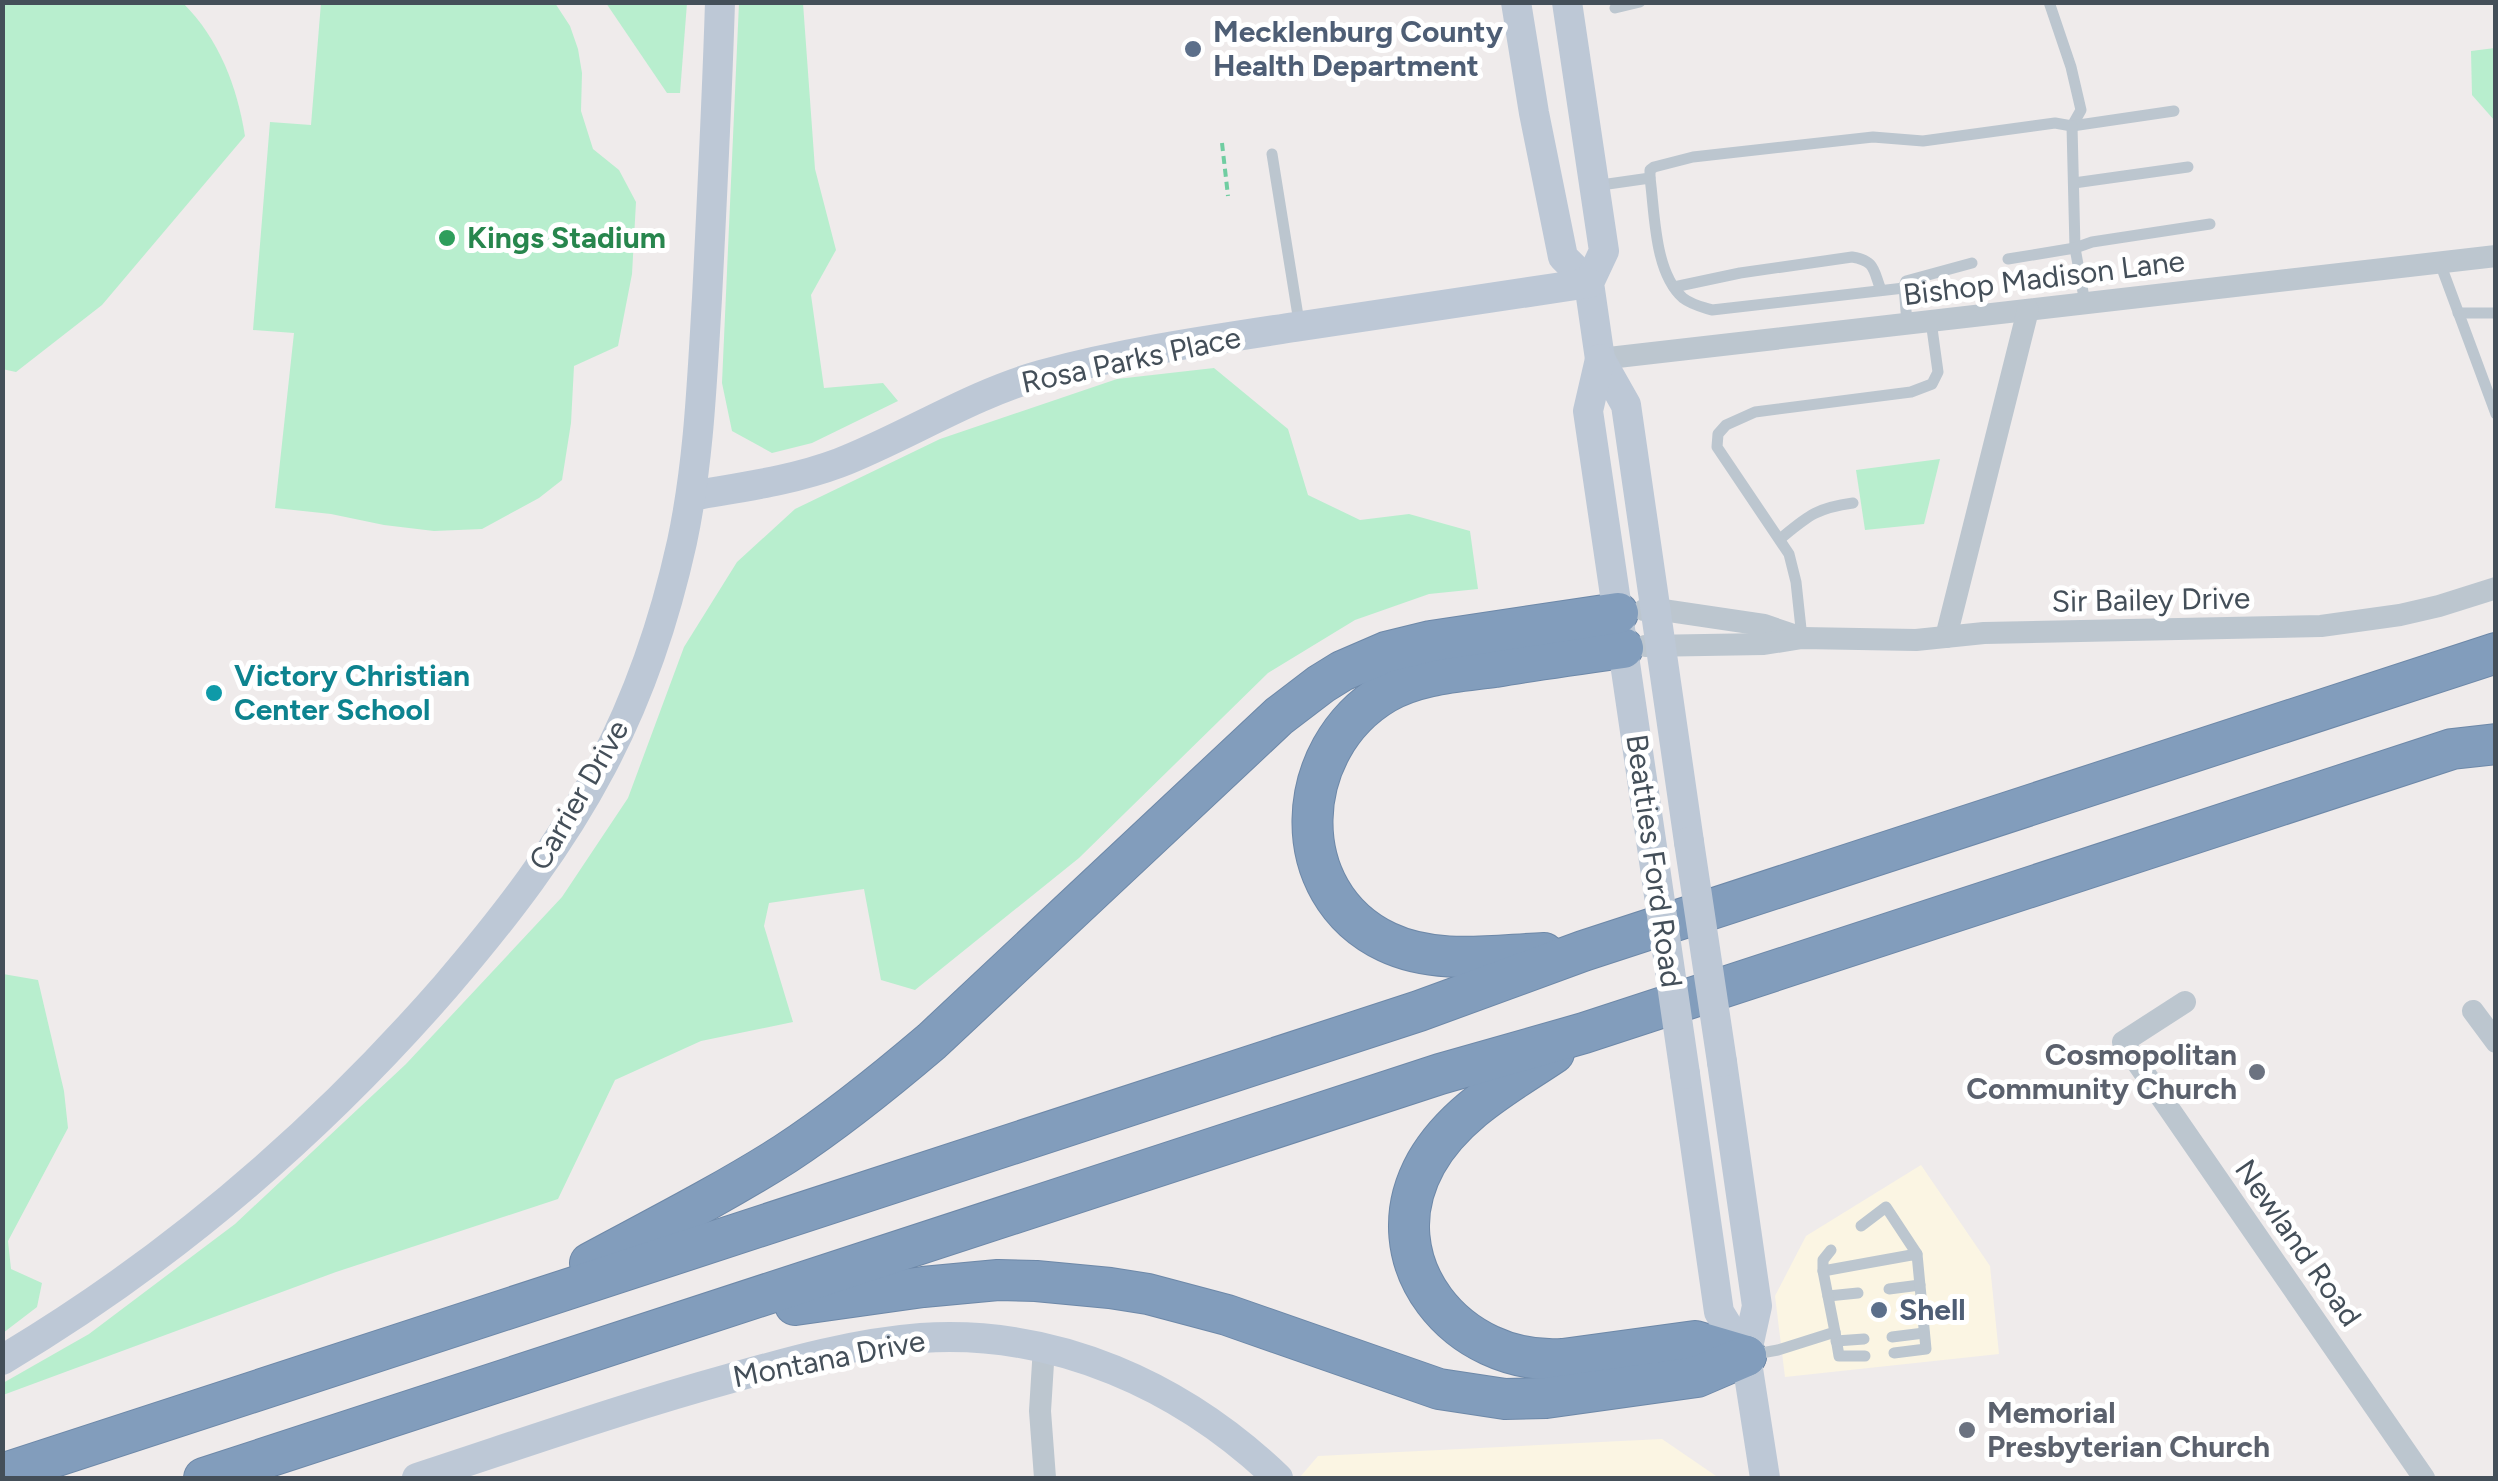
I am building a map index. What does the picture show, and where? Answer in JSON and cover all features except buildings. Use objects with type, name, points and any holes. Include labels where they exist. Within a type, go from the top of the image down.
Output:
[{"type":"highway","points":[[1583,952],[1441,956],[1406,950],[1370,933],[1342,909],[1322,877],[1313,842],[1314,801],[1323,765],[1342,733],[1368,704],[1401,685],[1639,629]]},
{"type":"highway","points":[[503,1311],[739,1182],[788,1152],[886,1080],[1280,716],[1320,684],[1363,660],[1410,645],[1639,629]]},
{"type":"highway","points":[[2,1474],[1400,1018],[1583,952],[2496,653]]},
{"type":"highway","points":[[204,1478],[2496,734]]},
{"type":"highway","points":[[2452,749],[2496,744]]},
{"type":"highway","points":[[1584,1033],[1469,1112],[1434,1150],[1418,1181],[1410,1214],[1412,1248],[1422,1280],[1440,1308],[1462,1330],[1488,1346],[1517,1356],[1563,1359],[1694,1341],[1746,1356]]},
{"type":"highway","points":[[688,1320],[959,1283],[1073,1283],[1188,1304],[1428,1386],[1504,1399],[1546,1398],[1698,1377],[1746,1356]]},
{"type":"street","name":"Carrier Drive","points":[[2,1360],[129,1278],[215,1212],[321,1118],[470,957],[552,852],[580,806],[624,722],[656,637],[691,496],[701,406],[720,2]]},
{"type":"street","name":"Beatties Ford Road","points":[[1516,2],[1563,257],[1589,283]]},
{"type":"street","name":"Beatties Ford Road","points":[[1567,2],[1604,251],[1589,283],[1600,359],[1588,410],[1690,842],[1757,1306],[1746,1356],[1765,1478]]},
{"type":"street","name":"Bishop Madison Lane","points":[[1600,359],[2496,256]]},
{"type":"street","name":"Rosa Parks Place","points":[[691,496],[820,469],[869,450],[972,399],[1073,366],[1178,345],[1589,283]]},
{"type":"street","points":[[1946,636],[2028,310]]},
{"type":"street","name":"Sir Bailey Drive","points":[[1639,629],[1764,644],[1802,638],[1916,640],[1984,632],[2321,626],[2400,615],[2496,588]]},
{"type":"street","name":"Sir Bailey Drive","points":[[1639,629],[1764,625],[1802,638]]},
{"type":"street","name":"Beatties Ford Road","points":[[1639,629],[1652,854],[1719,1312],[1746,1356]]},
{"type":"street","name":"Newland Road","points":[[2185,1002],[2123,1042],[2424,1478]]},
{"type":"street","points":[[2474,1011],[2496,1042]]},
{"type":"street","name":"Montana Drive","points":[[417,1478],[669,1396],[818,1355],[891,1341],[950,1337],[1044,1348],[1110,1367],[1170,1396],[1232,1438],[1278,1478]]},
{"type":"street","points":[[1044,1348],[1040,1411],[1045,1478]]},
{"type":"lane","points":[[1615,8],[1640,2]]},
{"type":"lane","points":[[2049,2],[2080,110],[2072,126],[2075,248],[2085,304]]},
{"type":"lane","points":[[1904,288],[1712,310],[1694,305],[1674,287],[1661,257],[1650,170],[1712,155],[1873,137],[1923,141],[2174,111]]},
{"type":"lane","points":[[1272,154],[1299,326]]},
{"type":"lane","points":[[2074,183],[2188,168]]},
{"type":"lane","points":[[1594,186],[1650,178]]},
{"type":"lane","points":[[2008,259],[2210,224]]},
{"type":"lane","points":[[1674,287],[1852,257],[1871,265],[1881,290]]},
{"type":"lane","points":[[2440,262],[2496,414]]},
{"type":"lane","points":[[1802,638],[1789,554],[1717,447],[1718,434],[1726,425],[1755,412],[1911,392],[1932,384],[1938,372],[1904,288],[1906,281],[1972,263]]},
{"type":"lane","points":[[2458,313],[2496,312]]},
{"type":"lane","points":[[1780,539],[1810,514],[1852,503]]},
{"type":"lane","points":[[1860,1226],[1886,1206],[1917,1254],[1926,1349],[1894,1353]]},
{"type":"lane","points":[[1831,1250],[1823,1260],[1822,1271],[1839,1356],[1865,1356]]},
{"type":"lane","points":[[1822,1271],[1917,1254]]},
{"type":"lane","points":[[1889,1289],[1920,1285]]},
{"type":"lane","points":[[1828,1296],[1858,1293]]},
{"type":"lane","points":[[1892,1337],[1924,1333]]},
{"type":"lane","points":[[1746,1356],[1836,1337],[1864,1339]]},
{"type":"path","points":[[1222,144],[1228,196]]},
{"type":"shaded area","points":[[1921,1165],[1990,1266],[1999,1354],[1785,1377],[1775,1296],[1806,1236]]},
{"type":"shaded area","points":[[1662,1439],[1719,1478],[1300,1477],[1318,1456]]},
{"type":"green space","points":[[2,3],[183,3],[207,32],[224,64],[245,136],[102,305],[16,372],[2,369]]},
{"type":"green space","name":"Kings Stadium","points":[[321,3],[555,3],[570,26],[578,49],[581,111],[593,149],[619,170],[636,202],[632,274],[618,346],[574,366],[562,480],[539,498],[482,529],[434,531],[275,508],[294,333],[253,330],[270,122],[311,125]]},
{"type":"green space","points":[[606,3],[687,3],[680,93],[667,93]]},
{"type":"green space","points":[[739,3],[803,3],[815,169],[836,250],[811,295],[824,388],[883,383],[898,401],[812,443],[772,453],[732,431],[722,383]]},
{"type":"green space","points":[[2495,48],[2496,121],[2472,95],[2471,51]]},
{"type":"green space","points":[[1214,368],[1288,429],[1308,495],[1360,520],[1409,514],[1470,531],[1478,589],[1429,594],[1355,620],[1268,673],[1079,858],[915,990],[881,980],[864,889],[769,903],[764,926],[793,1022],[701,1041],[615,1080],[558,1199],[336,1272],[3,1395],[3,1383],[89,1334],[235,1224],[406,1064],[562,897],[628,798],[684,647],[737,562],[795,509],[940,439],[1117,379]]},
{"type":"green space","points":[[1940,459],[1924,524],[1865,530],[1856,470]]},
{"type":"green space","points":[[3,974],[38,980],[64,1091],[68,1128],[8,1241],[11,1269],[42,1283],[37,1307],[3,1333]]},
{"type":"place","name":"Mecklenburg County Health Department","points":[[1193,49]]},
{"type":"place","name":"Kings Stadium","points":[[447,238]]},
{"type":"place","name":"Victory Christian Center School","points":[[214,693]]},
{"type":"place","name":"Cosmopolitan Community Church","points":[[2257,1072]]},
{"type":"place","name":"Shell","points":[[1879,1310]]},
{"type":"place","name":"Memorial Presbyterian Church","points":[[1967,1430]]}]
